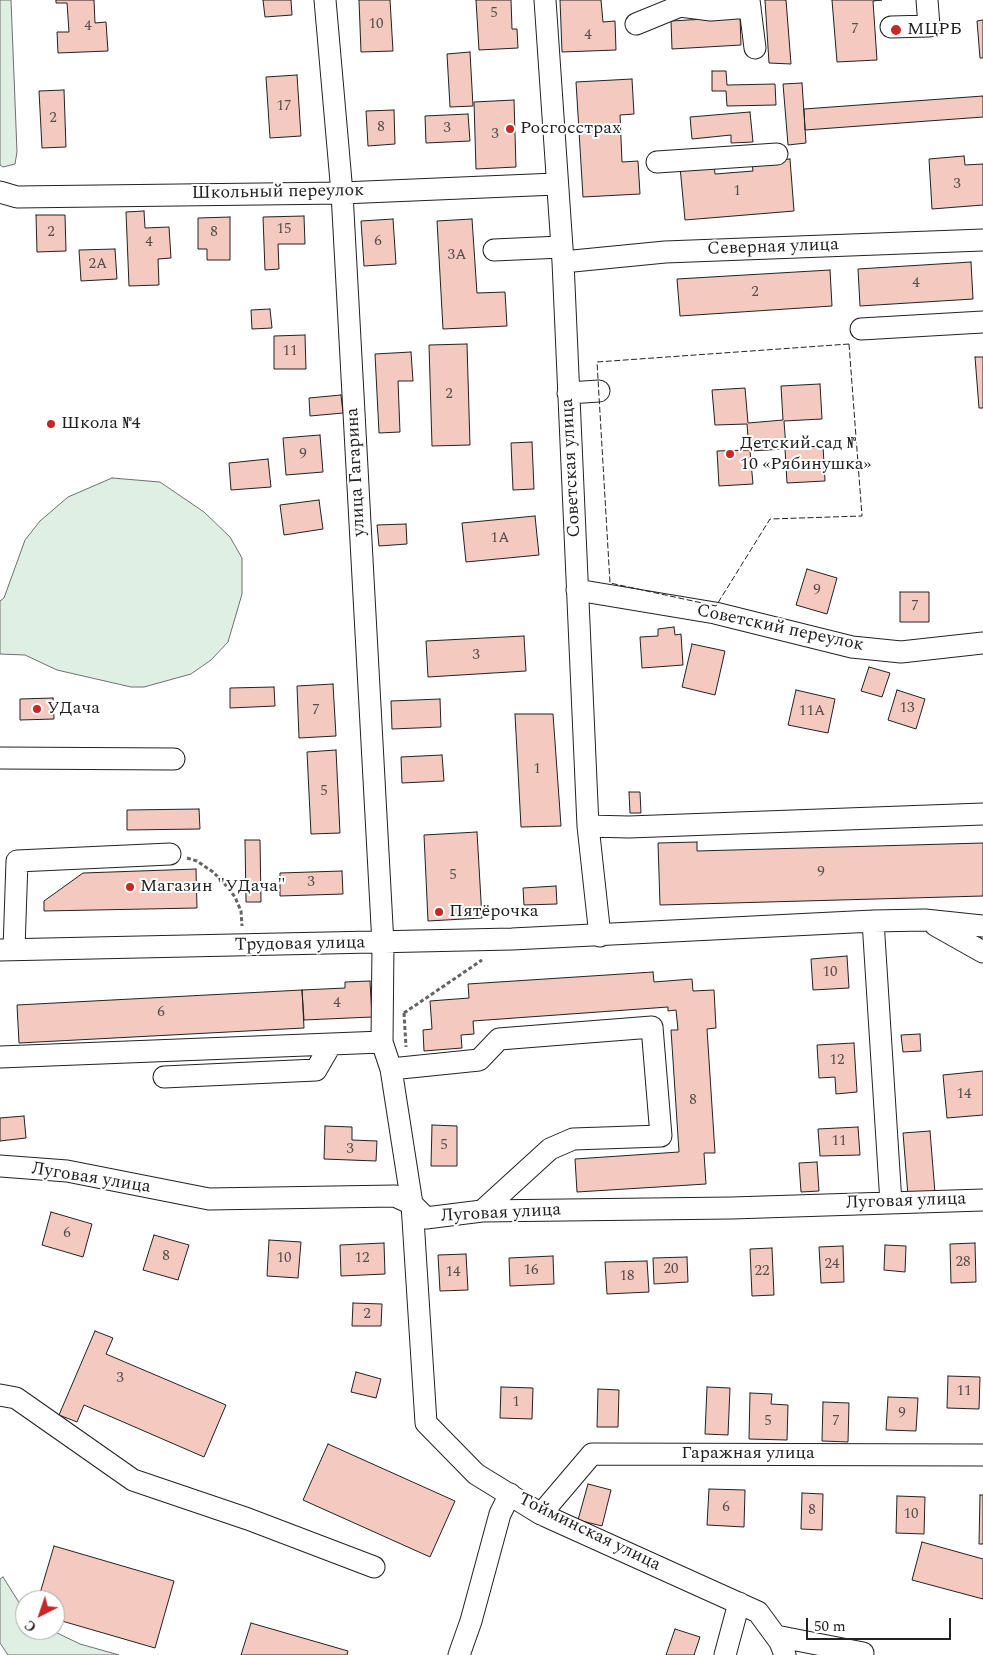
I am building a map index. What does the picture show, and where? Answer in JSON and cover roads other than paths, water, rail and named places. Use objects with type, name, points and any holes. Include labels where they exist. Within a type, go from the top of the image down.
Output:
[{"type":"street","name":"улица Гагарина","points":[[324,0],[342,193],[383,944],[382,1042],[391,1069]]},
{"type":"street","name":"Советская улица","points":[[545,0],[562,254],[588,826],[600,936]]},
{"type":"street","points":[[891,27],[929,26],[927,0]]},
{"type":"street","points":[[636,24],[680,6],[711,10],[750,4],[755,48]]},
{"type":"street","points":[[657,162],[776,154]]},
{"type":"street","name":"Школьный переулок","points":[[0,192],[17,197],[342,193],[556,184]]},
{"type":"street","name":"Северная улица","points":[[494,250],[562,254],[665,252],[983,240]]},
{"type":"street","points":[[860,328],[983,322]]},
{"type":"street","points":[[568,393],[599,391]]},
{"type":"street","name":"Советский переулок","points":[[577,590],[715,614],[852,647],[901,652],[983,643]]},
{"type":"street","points":[[0,758],[174,759]]},
{"type":"street","points":[[588,826],[639,826],[983,814]]},
{"type":"street","points":[[7,949],[17,861],[170,854]]},
{"type":"street","points":[[926,920],[983,952]]},
{"type":"street","name":"Трудовая улица","points":[[7,949],[383,944],[600,936],[873,921],[926,920],[983,926]]},
{"type":"street","points":[[873,921],[891,1203]]},
{"type":"street","points":[[391,1069],[479,1060],[499,1039],[652,1027],[661,1136],[573,1139],[550,1148],[482,1211]]},
{"type":"street","points":[[0,1057],[382,1042]]},
{"type":"street","points":[[164,1078],[316,1070],[332,1044]]},
{"type":"street","name":"Тойминская улица","points":[[391,1069],[412,1204],[426,1423],[476,1474],[541,1514],[758,1612],[780,1646]]},
{"type":"street","name":"Луговая улица","points":[[0,1166],[67,1171],[208,1199],[395,1196],[412,1204],[426,1218],[482,1211],[983,1200]]},
{"type":"street","points":[[0,1395],[16,1398],[133,1480],[248,1519],[374,1567]]},
{"type":"street","name":"Гаражная улица","points":[[541,1514],[592,1454],[983,1455]]},
{"type":"street","points":[[459,1655],[472,1621],[500,1514],[510,1494]]},
{"type":"street","points":[[725,1655],[739,1604]]},
{"type":"street","points":[[780,1646],[863,1653]]},
{"type":"place","name":"МЦРБ","points":[[896,30]]},
{"type":"place","name":"Росгосстрах","points":[[510,129]]},
{"type":"place","name":"Школа №4","points":[[51,424]]},
{"type":"place","name":"Детский сад № 10 «Рябинушка»","points":[[730,454]]},
{"type":"place","name":"УДача","points":[[37,709]]},
{"type":"place","name":"Магазин \"УДача\"","points":[[130,887]]},
{"type":"place","name":"Пятёрочка","points":[[439,912]]}]
